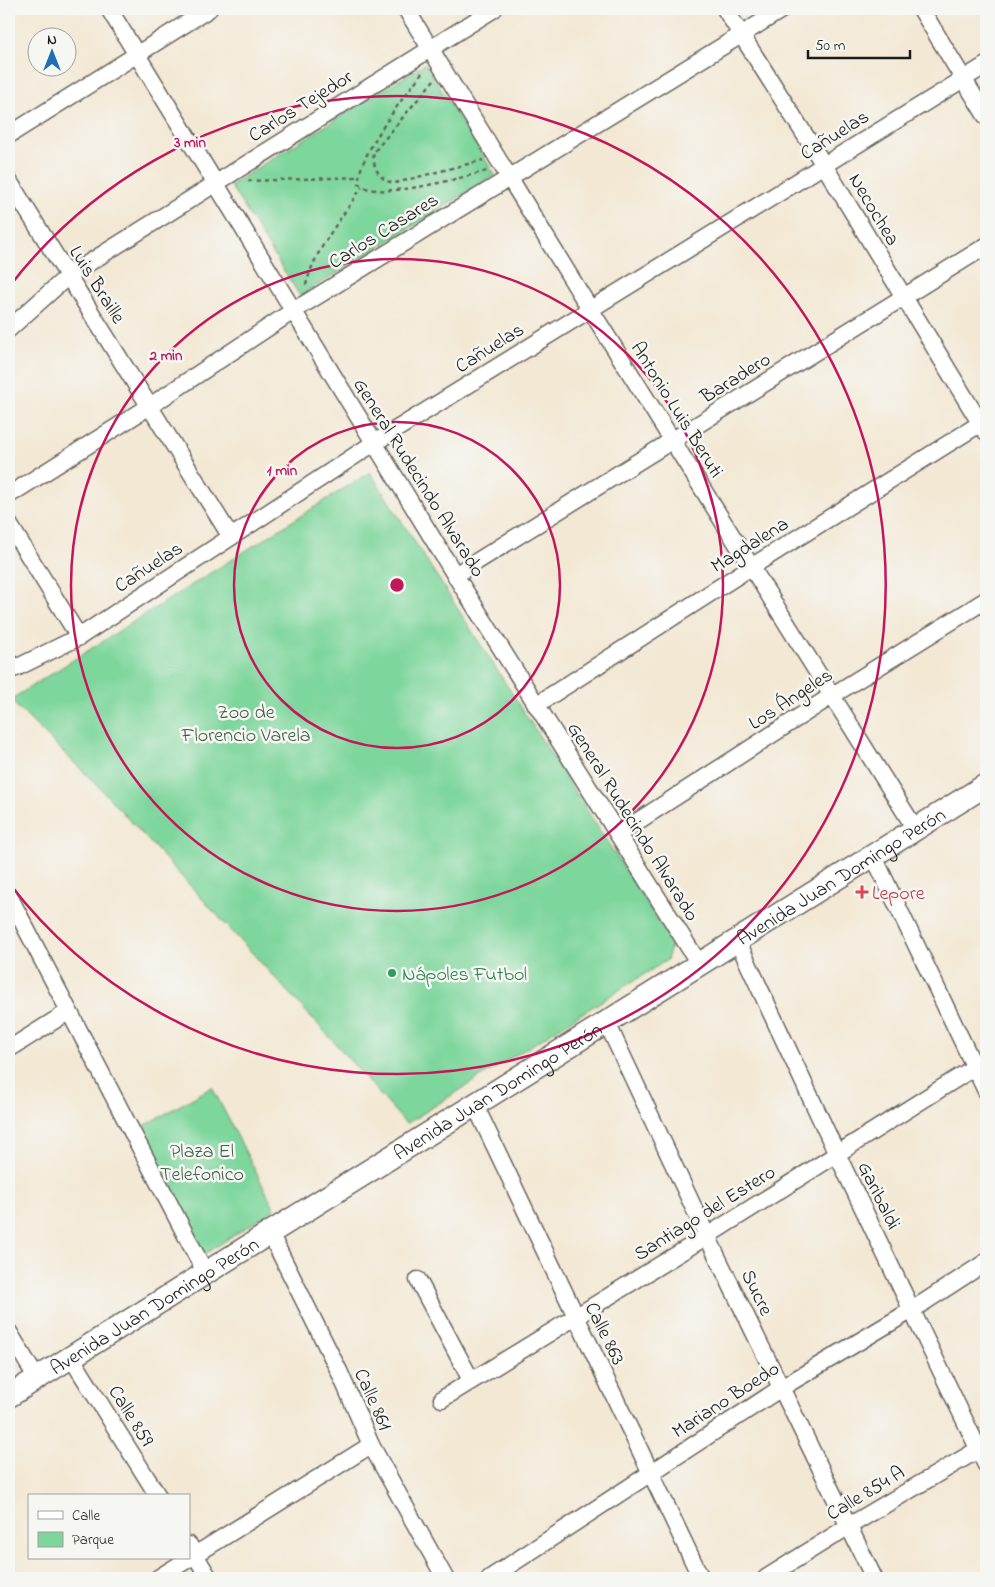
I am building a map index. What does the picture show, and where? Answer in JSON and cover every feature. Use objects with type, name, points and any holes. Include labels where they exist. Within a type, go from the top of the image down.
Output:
[{"type":"main road","name":"Avenida Juan Domingo Perón","points":[[9,1396],[205,1272],[270,1234],[874,857],[986,785]]},
{"type":"street","name":"General Rudecindo Alvarado","points":[[109,9],[216,182],[298,307],[374,443],[700,965]]},
{"type":"street","points":[[9,135],[209,9]]},
{"type":"street","name":"Antonio Luis Beruti","points":[[406,9],[590,309],[674,440],[751,567],[916,830]]},
{"type":"street","name":"Carlos Tejedor","points":[[9,328],[68,276],[216,182],[436,58],[494,9]]},
{"type":"street","name":"Necochea","points":[[725,9],[824,165],[984,426]]},
{"type":"street","name":"Carlos Casares","points":[[9,495],[150,406],[504,167],[742,34],[783,9]]},
{"type":"street","points":[[920,9],[986,116]]},
{"type":"street","name":"Cañuelas","points":[[12,665],[79,637],[374,443],[986,65]]},
{"type":"street","name":"Luis Braille","points":[[9,181],[231,537]]},
{"type":"street","name":"Baradero","points":[[455,575],[986,246]]},
{"type":"street","name":"Magdalena","points":[[536,705],[751,567],[984,426]]},
{"type":"street","points":[[9,524],[79,637]]},
{"type":"street","name":"Los Ángeles","points":[[618,834],[833,695],[986,600]]},
{"type":"street","points":[[874,857],[980,1064],[986,1091]]},
{"type":"street","points":[[9,896],[205,1272]]},
{"type":"street","name":"Garibaldi","points":[[738,942],[912,1310],[982,1447],[986,1465]]},
{"type":"street","points":[[9,1049],[68,1012]]},
{"type":"street","name":"Sucre","points":[[607,1023],[706,1236],[874,1578]]},
{"type":"street","name":"Santiago del Estero","points":[[442,1399],[980,1064]]},
{"type":"street","name":"Calle 863","points":[[475,1105],[701,1578]]},
{"type":"street","name":"Calle 861","points":[[270,1234],[339,1372],[371,1445],[445,1578]]},
{"type":"street","name":"Mariano Boedo","points":[[490,1578],[781,1388],[912,1310],[986,1262]]},
{"type":"street","points":[[418,1280],[471,1380]]},
{"type":"street","points":[[9,1332],[37,1378]]},
{"type":"street","name":"Calle 859","points":[[71,1357],[157,1494]]},
{"type":"street","points":[[209,1578],[192,1550],[371,1445]]},
{"type":"street","name":"Calle 854 A","points":[[766,1578],[982,1447]]},
{"type":"street","points":[[158,1578],[180,1560]]},
{"type":"path","points":[[436,58],[374,152],[373,156],[377,172],[390,182],[395,183],[504,167]]},
{"type":"path","points":[[436,58],[389,116],[361,168],[359,184],[362,187],[375,190],[391,191],[504,167]]},
{"type":"path","points":[[245,182],[359,177]]},
{"type":"path","points":[[298,307],[308,277],[322,249],[362,187]]},
{"type":"green space","points":[[425,64],[495,175],[300,296],[230,185]]},
{"type":"green space","name":"Zoo de Florencio Varela","points":[[370,472],[672,943],[667,960],[406,1124],[325,1032],[98,786],[10,700]]},
{"type":"green space","name":"Plaza El Telefonico","points":[[212,1087],[275,1209],[203,1255],[137,1130]]},
{"type":"place","name":"Lepore","points":[[862,892]]},
{"type":"place","name":"Nápoles Futbol","points":[[392,973]]}]
